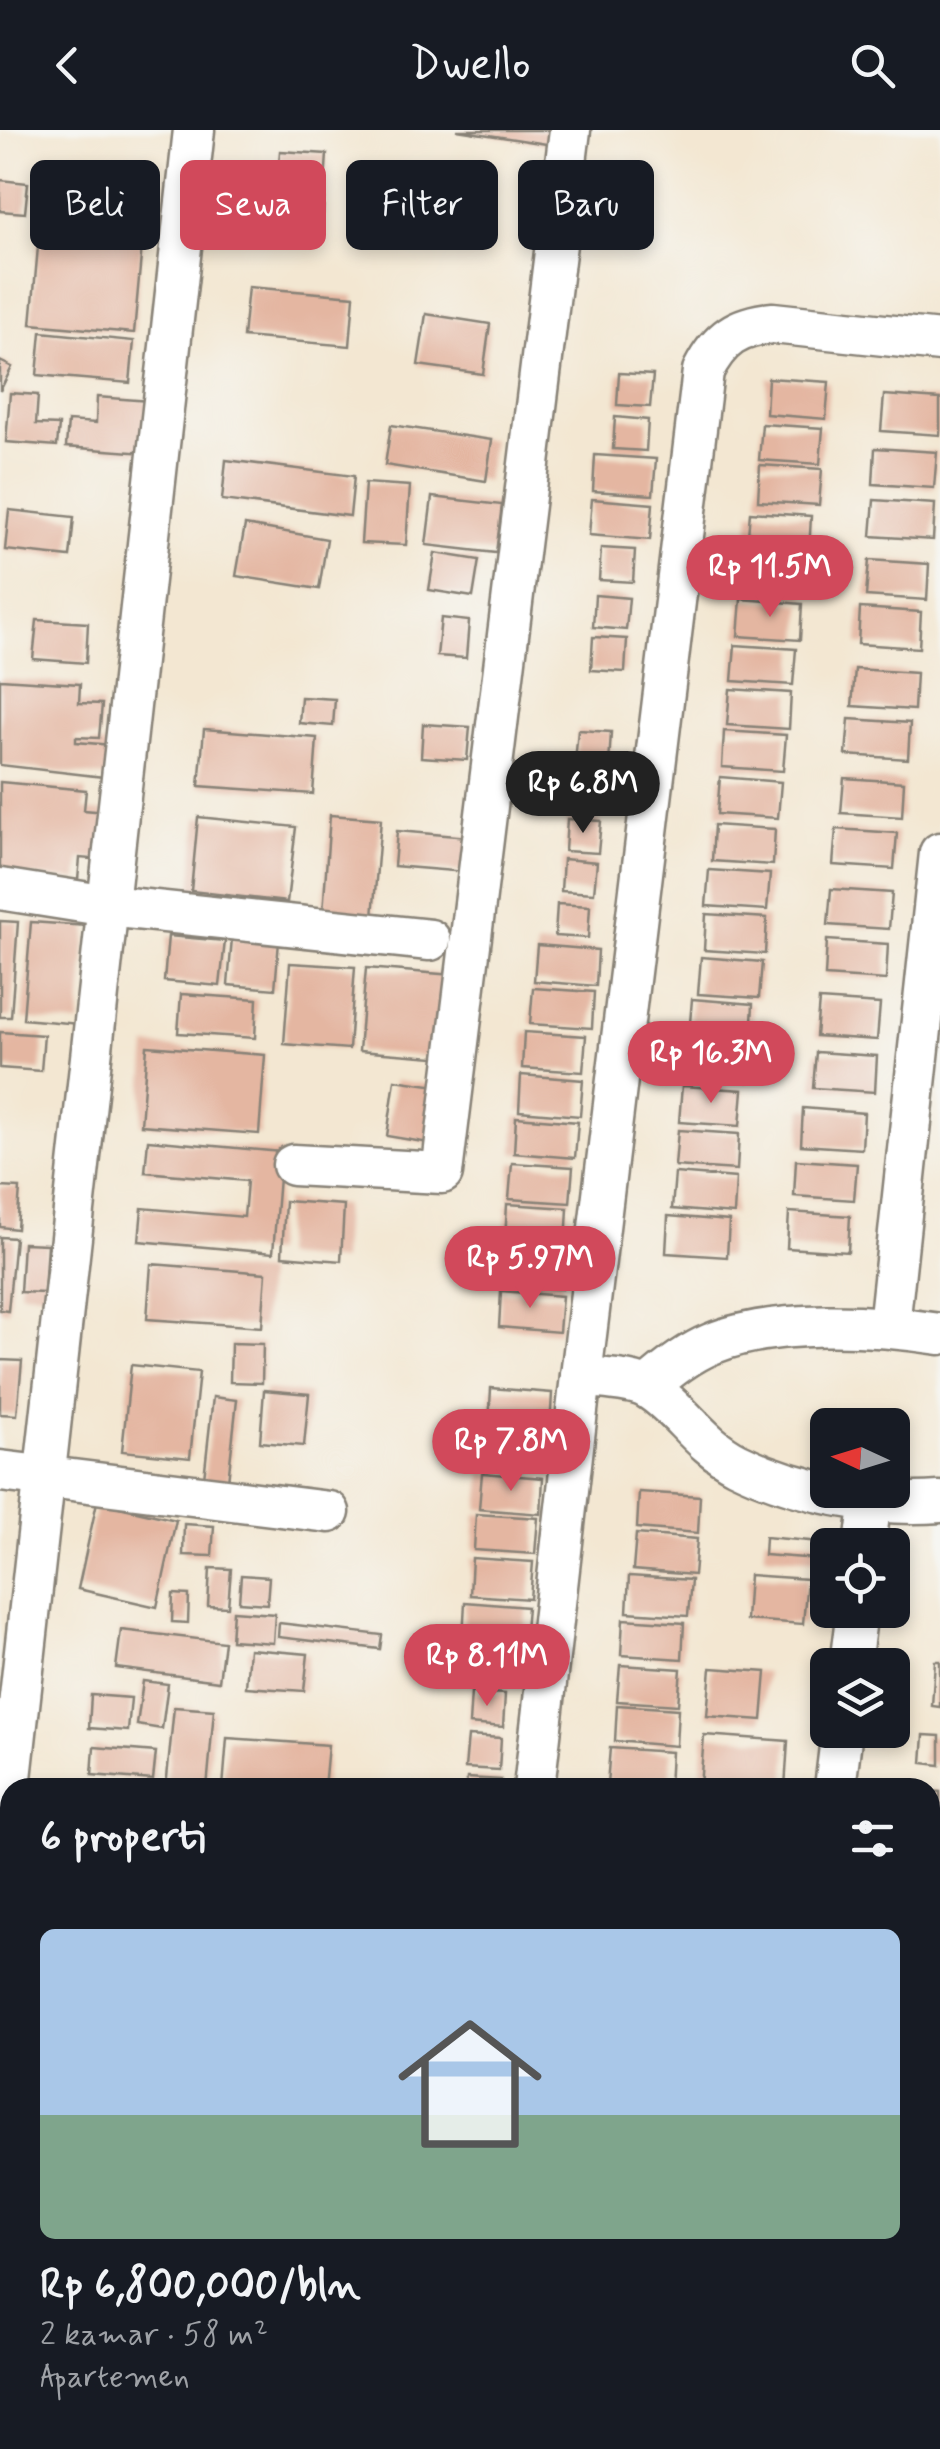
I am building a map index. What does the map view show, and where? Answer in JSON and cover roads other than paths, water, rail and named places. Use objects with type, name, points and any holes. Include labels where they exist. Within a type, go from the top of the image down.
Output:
[{"type":"street","points":[[12,1778],[194,130]]},
{"type":"street","points":[[293,1165],[442,1173],[570,130]]},
{"type":"street","points":[[535,1778],[703,371],[712,352],[728,336],[748,325],[772,322],[940,341]]},
{"type":"street","points":[[889,1326],[940,853]]},
{"type":"street","points":[[0,889],[108,906],[430,940]]},
{"type":"street","points":[[648,1387],[673,1366],[712,1344],[755,1332],[889,1326],[940,1334]]},
{"type":"street","points":[[582,1376],[648,1387],[695,1435],[738,1463],[810,1489]]},
{"type":"street","points":[[0,1471],[329,1512]]},
{"type":"street","points":[[910,1501],[940,1502]]},
{"type":"street","points":[[836,1778],[840,1748]]}]
